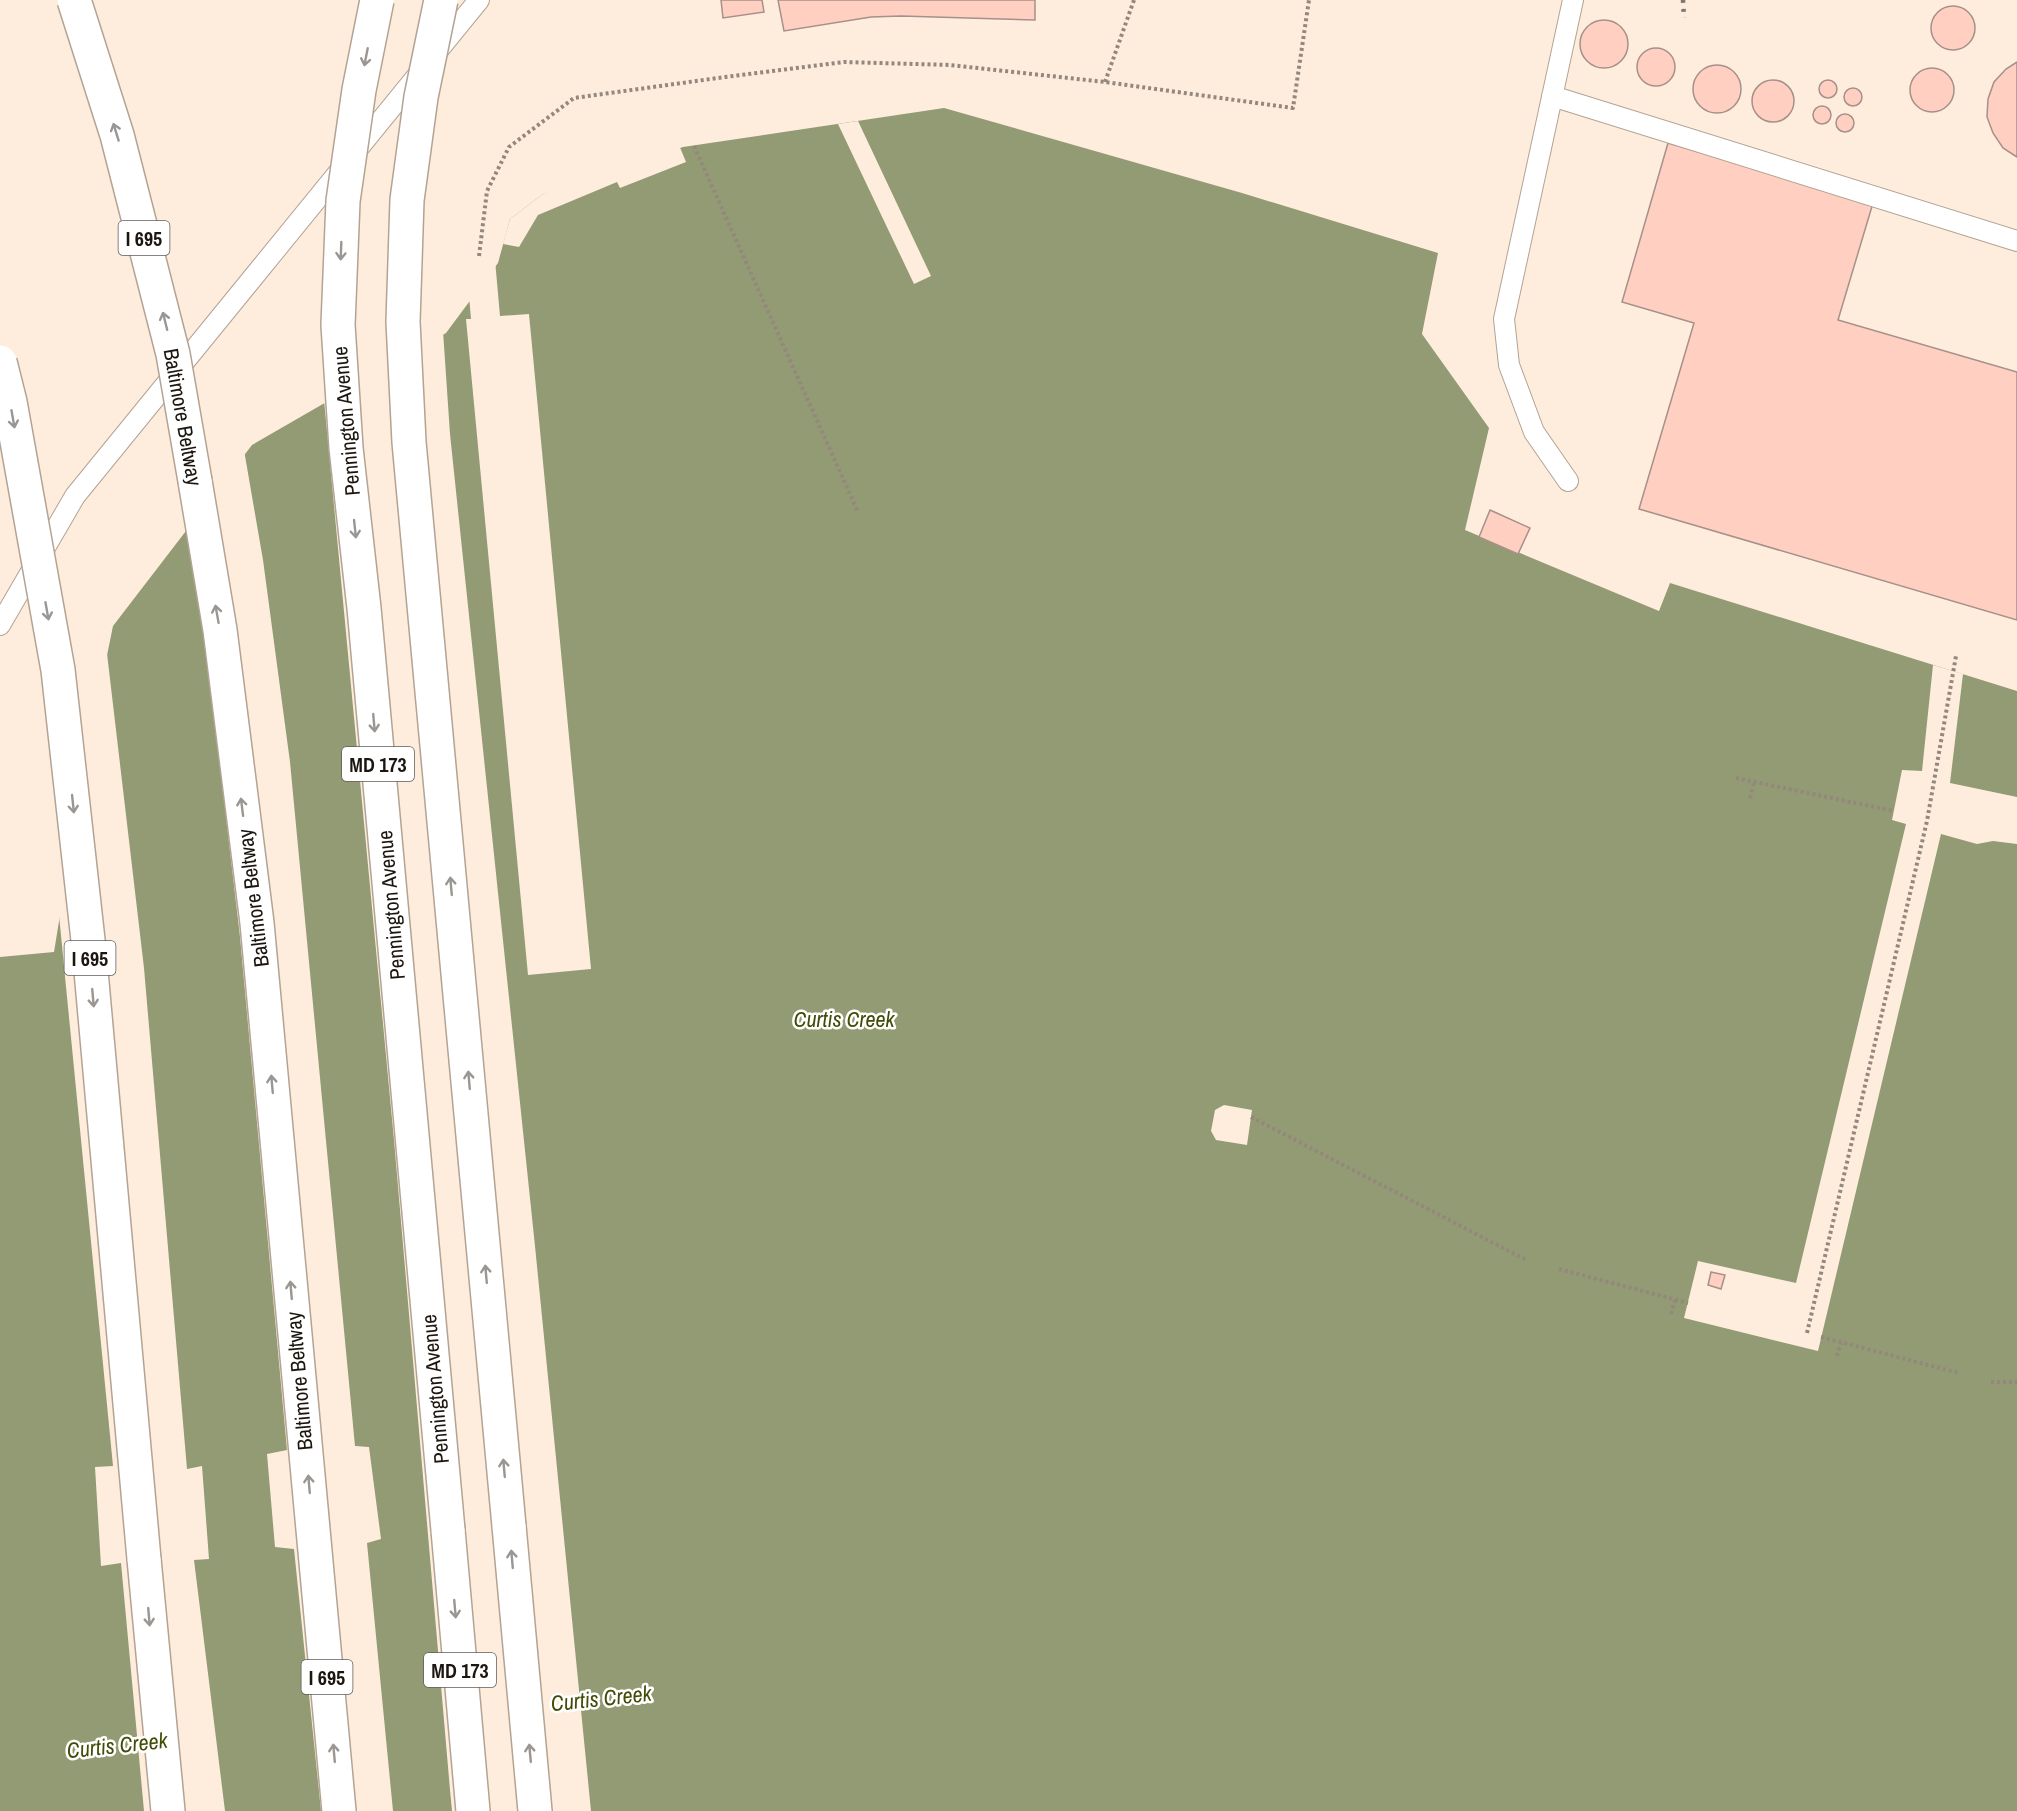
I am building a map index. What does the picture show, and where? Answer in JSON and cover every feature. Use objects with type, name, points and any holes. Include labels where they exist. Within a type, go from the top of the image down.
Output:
[{"type":"main road","name":"Baltimore Beltway","points":[[74,0],[117,135],[173,354],[220,630],[257,923],[339,1811]]},
{"type":"main road","name":"Pennington Avenue","points":[[377,0],[359,90],[343,201],[338,325],[346,448],[364,608],[473,1811]]},
{"type":"main road","name":"MD 173","points":[[441,0],[421,97],[407,200],[404,322],[409,441],[536,1811]]},
{"type":"main road","name":"I 695","points":[[0,362],[10,402],[58,670],[89,949],[168,1811]]},
{"type":"lane","points":[[0,625],[75,496],[479,0]]},
{"type":"lane","points":[[1568,481],[1534,432],[1509,365],[1504,319],[1573,0]]},
{"type":"lane","points":[[1552,96],[2017,241]]},
{"type":"path","points":[[1105,82],[1134,0]]},
{"type":"path","points":[[479,256],[487,191],[509,147],[574,99],[844,62],[950,65],[1105,82],[1293,108],[1309,0]]},
{"type":"path","points":[[694,146],[858,512]]},
{"type":"path","points":[[1807,1333],[1928,821],[1956,656]]},
{"type":"path","points":[[1736,778],[1894,811]]},
{"type":"path","points":[[1750,798],[1754,782]]},
{"type":"path","points":[[1251,1117],[1528,1261]]},
{"type":"path","points":[[1559,1269],[1688,1303]]},
{"type":"path","points":[[1671,1314],[1674,1300]]},
{"type":"path","points":[[1821,1337],[1959,1373]]},
{"type":"path","points":[[1837,1356],[1841,1342]]},
{"type":"path","points":[[1991,1382],[2017,1382]]},
{"type":"water","name":"Curtis Creek","points":[[944,108],[1242,193],[1438,253],[1422,334],[1489,428],[1465,530],[1659,611],[1670,583],[2017,691],[2017,1811],[0,1811],[0,957],[54,952],[84,768],[113,626],[252,445],[446,333],[498,263],[510,219],[543,194],[683,147]]},
{"type":"pier","points":[[858,121],[931,276],[914,284],[838,124]]},
{"type":"pier","points":[[679,145],[686,162],[620,188],[617,182],[538,215],[519,247],[503,244],[510,219],[543,194],[562,185]]},
{"type":"pier","points":[[495,260],[500,316],[529,314],[591,969],[528,975],[466,319],[471,319],[469,296]]},
{"type":"pier","points":[[443,331],[450,434],[535,1246],[591,1811],[452,1811],[394,1140],[324,400]]},
{"type":"pier","points":[[244,450],[263,560],[290,762],[355,1446],[369,1447],[381,1539],[367,1543],[393,1811],[321,1811],[294,1549],[275,1547],[267,1454],[287,1450],[240,937],[200,595],[187,525]]},
{"type":"pier","points":[[106,645],[144,968],[187,1469],[202,1466],[209,1559],[194,1560],[225,1811],[144,1811],[121,1563],[101,1566],[95,1467],[113,1466],[58,905],[81,767]]},
{"type":"pier","points":[[1933,665],[1963,674],[1950,783],[2017,797],[2017,844],[1993,841],[1977,844],[1941,834],[1818,1351],[1684,1318],[1698,1261],[1796,1283],[1906,824],[1892,820],[1902,770],[1922,771]]},
{"type":"pier","points":[[1224,1105],[1252,1110],[1247,1145],[1216,1140],[1211,1131],[1215,1110]]},
{"type":"building","points":[[721,0],[762,0],[764,12],[723,18]]},
{"type":"building","points":[[778,0],[1035,0],[1035,20],[871,17],[784,31]]},
{"type":"building","points":[[1953,6],[1969,12],[1975,28],[1969,44],[1953,50],[1937,44],[1931,28],[1937,12]]},
{"type":"building","points":[[1604,20],[1621,27],[1628,44],[1621,61],[1604,68],[1587,61],[1580,44],[1587,27]]},
{"type":"building","points":[[1656,48],[1663,49],[1669,54],[1674,60],[1674,74],[1669,80],[1663,85],[1656,86],[1649,85],[1643,80],[1638,74],[1637,67],[1638,60],[1643,54],[1649,49]]},
{"type":"building","points":[[2017,62],[2017,157],[2003,148],[1993,133],[1987,117],[1988,99],[1994,82],[2006,69]]},
{"type":"building","points":[[1717,65],[1734,72],[1741,89],[1734,106],[1717,113],[1700,106],[1693,89],[1700,72]]},
{"type":"building","points":[[1932,68],[1948,74],[1954,90],[1948,106],[1932,112],[1916,106],[1910,90],[1916,74]]},
{"type":"building","points":[[1773,80],[1781,81],[1788,86],[1793,93],[1793,109],[1788,116],[1781,121],[1773,122],[1765,121],[1758,116],[1753,109],[1752,101],[1753,93],[1758,86],[1765,81]]},
{"type":"building","points":[[1824,80],[1832,80],[1837,85],[1835,96],[1824,98],[1819,93],[1819,85]]},
{"type":"building","points":[[1849,88],[1857,88],[1862,93],[1860,104],[1849,106],[1844,101],[1844,93]]},
{"type":"building","points":[[1818,106],[1826,106],[1831,111],[1829,122],[1818,124],[1813,119],[1813,111]]},
{"type":"building","points":[[1841,114],[1849,114],[1854,119],[1852,130],[1841,132],[1836,127],[1836,119]]},
{"type":"building","points":[[1668,143],[1873,203],[1838,320],[2017,372],[2017,620],[1639,509],[1694,323],[1622,302]]},
{"type":"building","points":[[1490,510],[1530,528],[1518,554],[1479,537]]},
{"type":"building","points":[[1711,1272],[1725,1275],[1721,1289],[1708,1285]]},
{"type":"railway","points":[[1683,0],[1684,18]]}]
